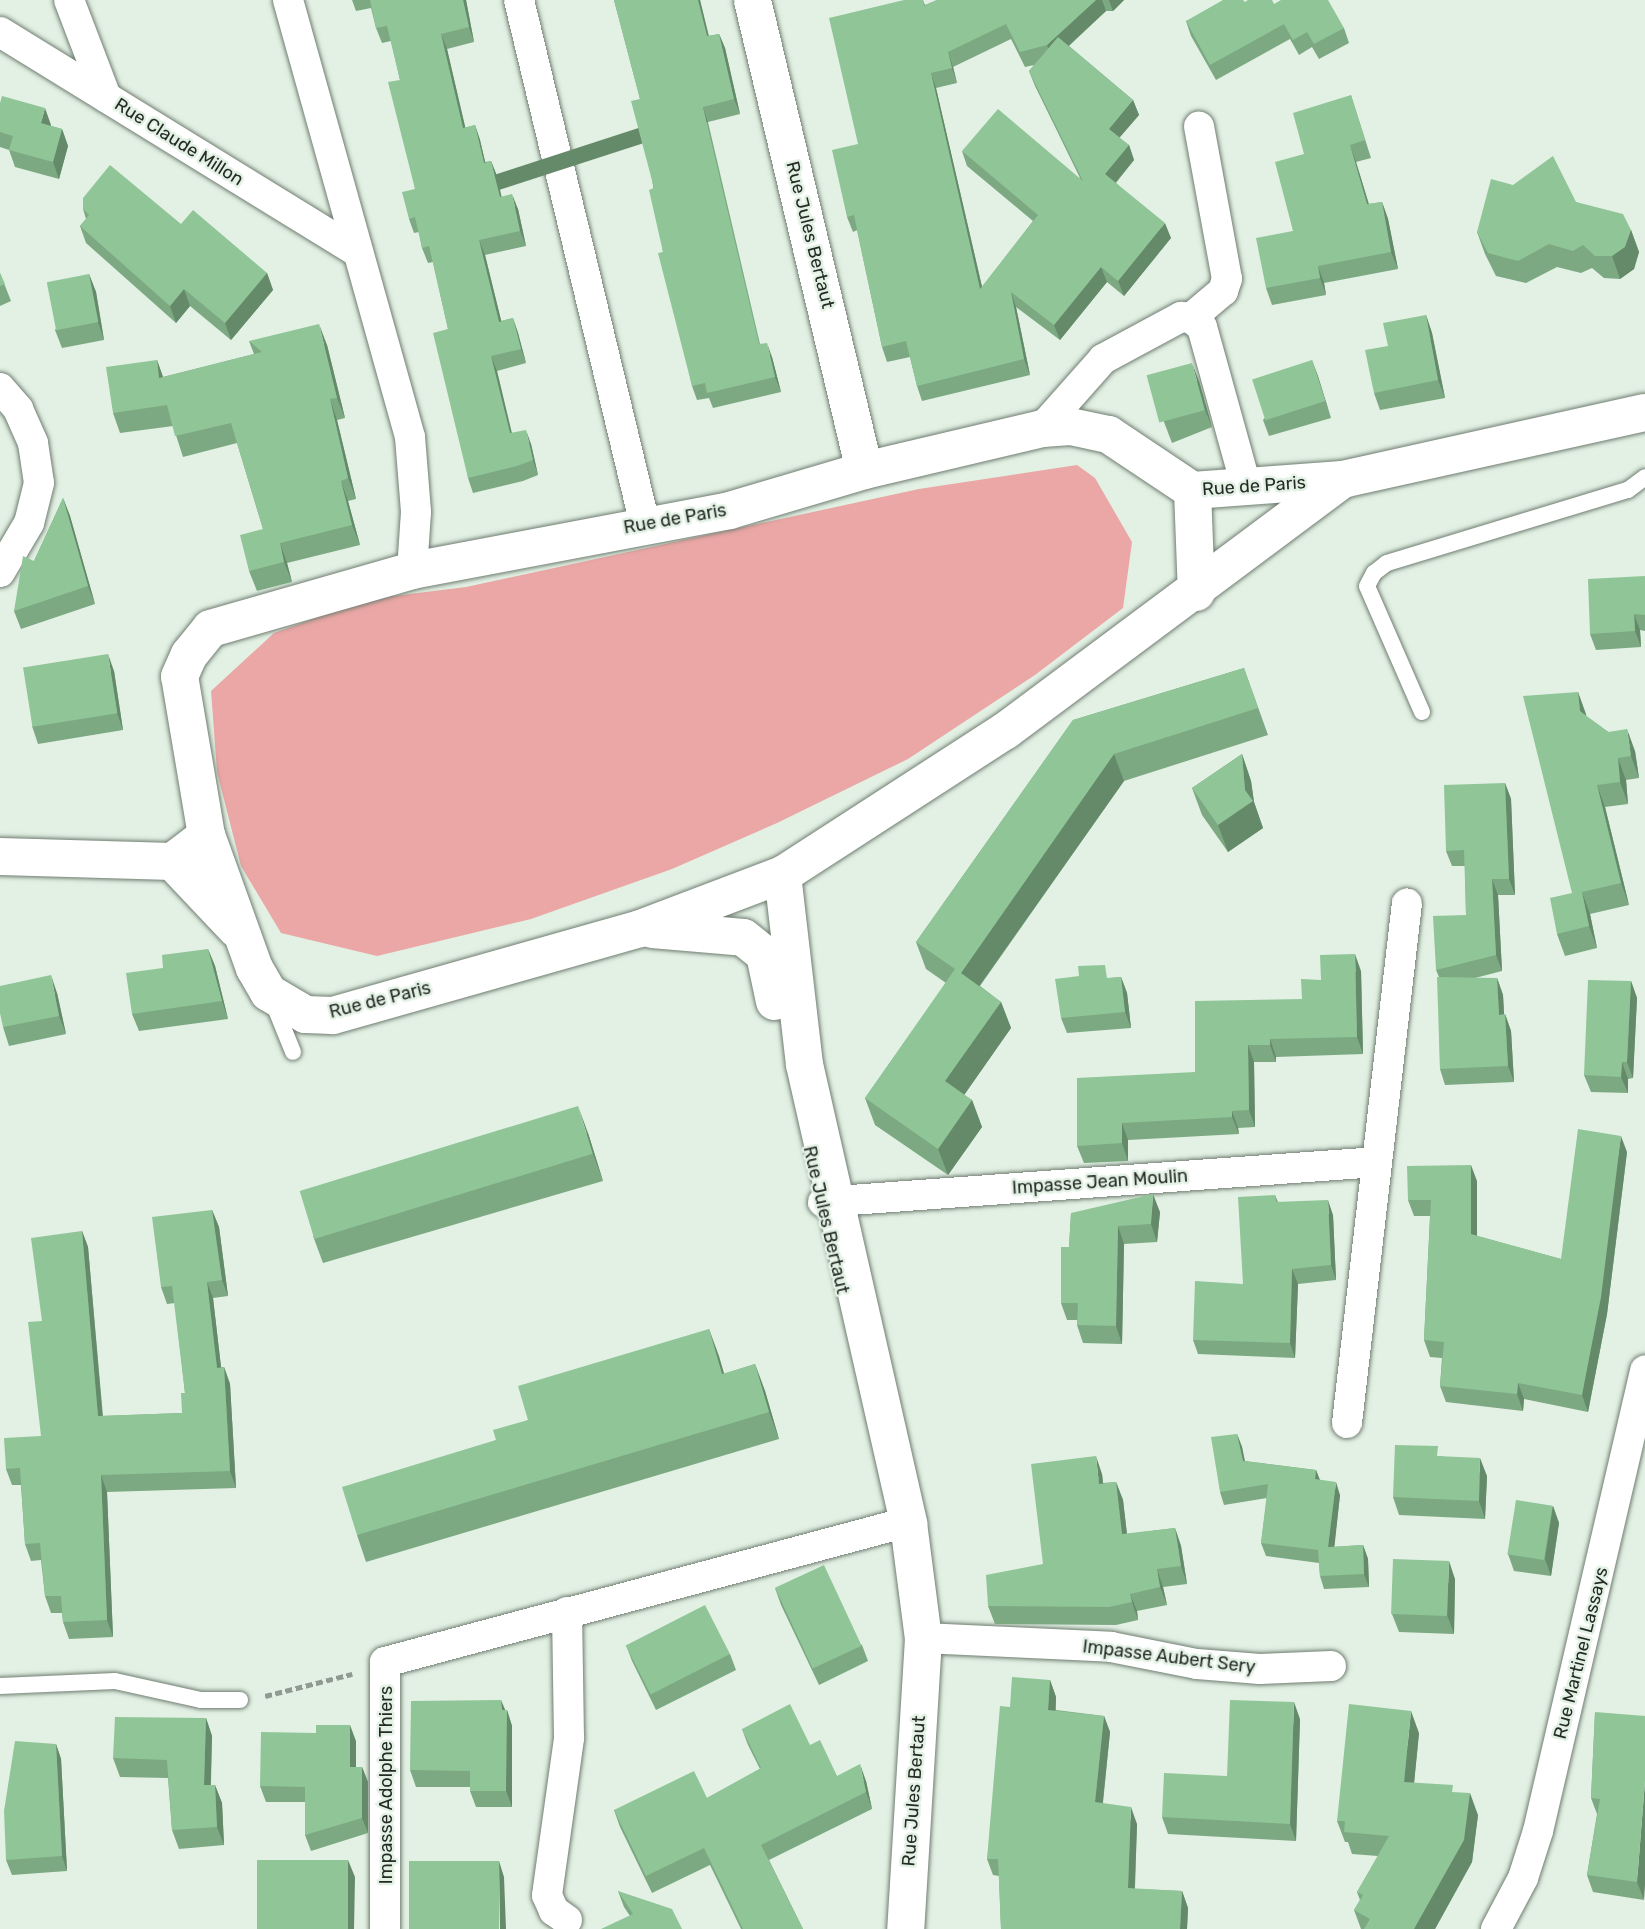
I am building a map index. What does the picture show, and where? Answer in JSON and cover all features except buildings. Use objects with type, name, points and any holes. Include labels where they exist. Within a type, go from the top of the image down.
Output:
[{"type":"street","points":[[69,0],[106,97]]},
{"type":"street","points":[[288,0],[410,436],[416,512],[412,570]]},
{"type":"street","points":[[519,0],[645,525]]},
{"type":"street","name":"Rue Jules Bertaut","points":[[752,0],[864,470]]},
{"type":"street","name":"Rue Claude Millon","points":[[0,32],[358,252]]},
{"type":"street","points":[[1191,318],[1223,291],[1227,279],[1199,127]]},
{"type":"street","points":[[1042,428],[1103,359],[1181,317],[1191,318],[1202,327],[1246,486]]},
{"type":"street","points":[[0,388],[18,409],[33,443],[39,483],[29,523],[0,572]]},
{"type":"street","name":"Rue de Paris","points":[[1342,479],[1196,592],[1005,730],[782,873],[640,928],[332,1015],[304,1014],[268,992],[241,934],[206,835],[179,677],[188,654],[210,628],[412,570],[729,510],[864,470],[1042,428],[1070,426],[1108,433],[1192,490],[1342,479],[1645,412]]},
{"type":"street","points":[[1192,490],[1196,592]]},
{"type":"street","points":[[0,856],[172,862],[206,835]]},
{"type":"street","name":"Rue de Paris","points":[[172,862],[241,934]]},
{"type":"street","name":"Rue Jules Bertaut","points":[[782,873],[804,1064],[828,1202]]},
{"type":"street","points":[[1347,1423],[1407,903]]},
{"type":"street","name":"Rue Jules Bertaut","points":[[640,928],[743,937],[764,954],[828,1202],[904,1523],[922,1625],[905,1929]]},
{"type":"street","name":"Impasse Jean Moulin","points":[[828,1202],[1377,1162]]},
{"type":"street","name":"Rue Martinel Lassays","points":[[1496,1929],[1523,1878],[1538,1831],[1644,1379]]},
{"type":"street","name":"Impasse Adolphe Thiers","points":[[385,1929],[385,1662],[904,1523]]},
{"type":"street","points":[[567,1612],[569,1738],[548,1895],[554,1911],[567,1920]]},
{"type":"street","name":"Impasse Aubert Sery","points":[[922,1625],[1111,1647],[1197,1664],[1260,1669],[1331,1666]]},
{"type":"lane","points":[[1422,712],[1367,586],[1374,573],[1387,563],[1628,490],[1645,477]]},
{"type":"lane","points":[[268,992],[293,1052]]},
{"type":"lane","points":[[0,1686],[115,1681],[201,1700],[240,1700]]},
{"type":"path","points":[[240,1700],[350,1675],[385,1662]]},
{"type":"shaded area","points":[[1077,465],[1095,478],[1132,542],[1123,608],[1035,675],[908,759],[777,823],[672,869],[531,919],[377,956],[281,933],[241,866],[217,772],[211,691],[274,633],[369,599],[466,587],[919,489]]}]
